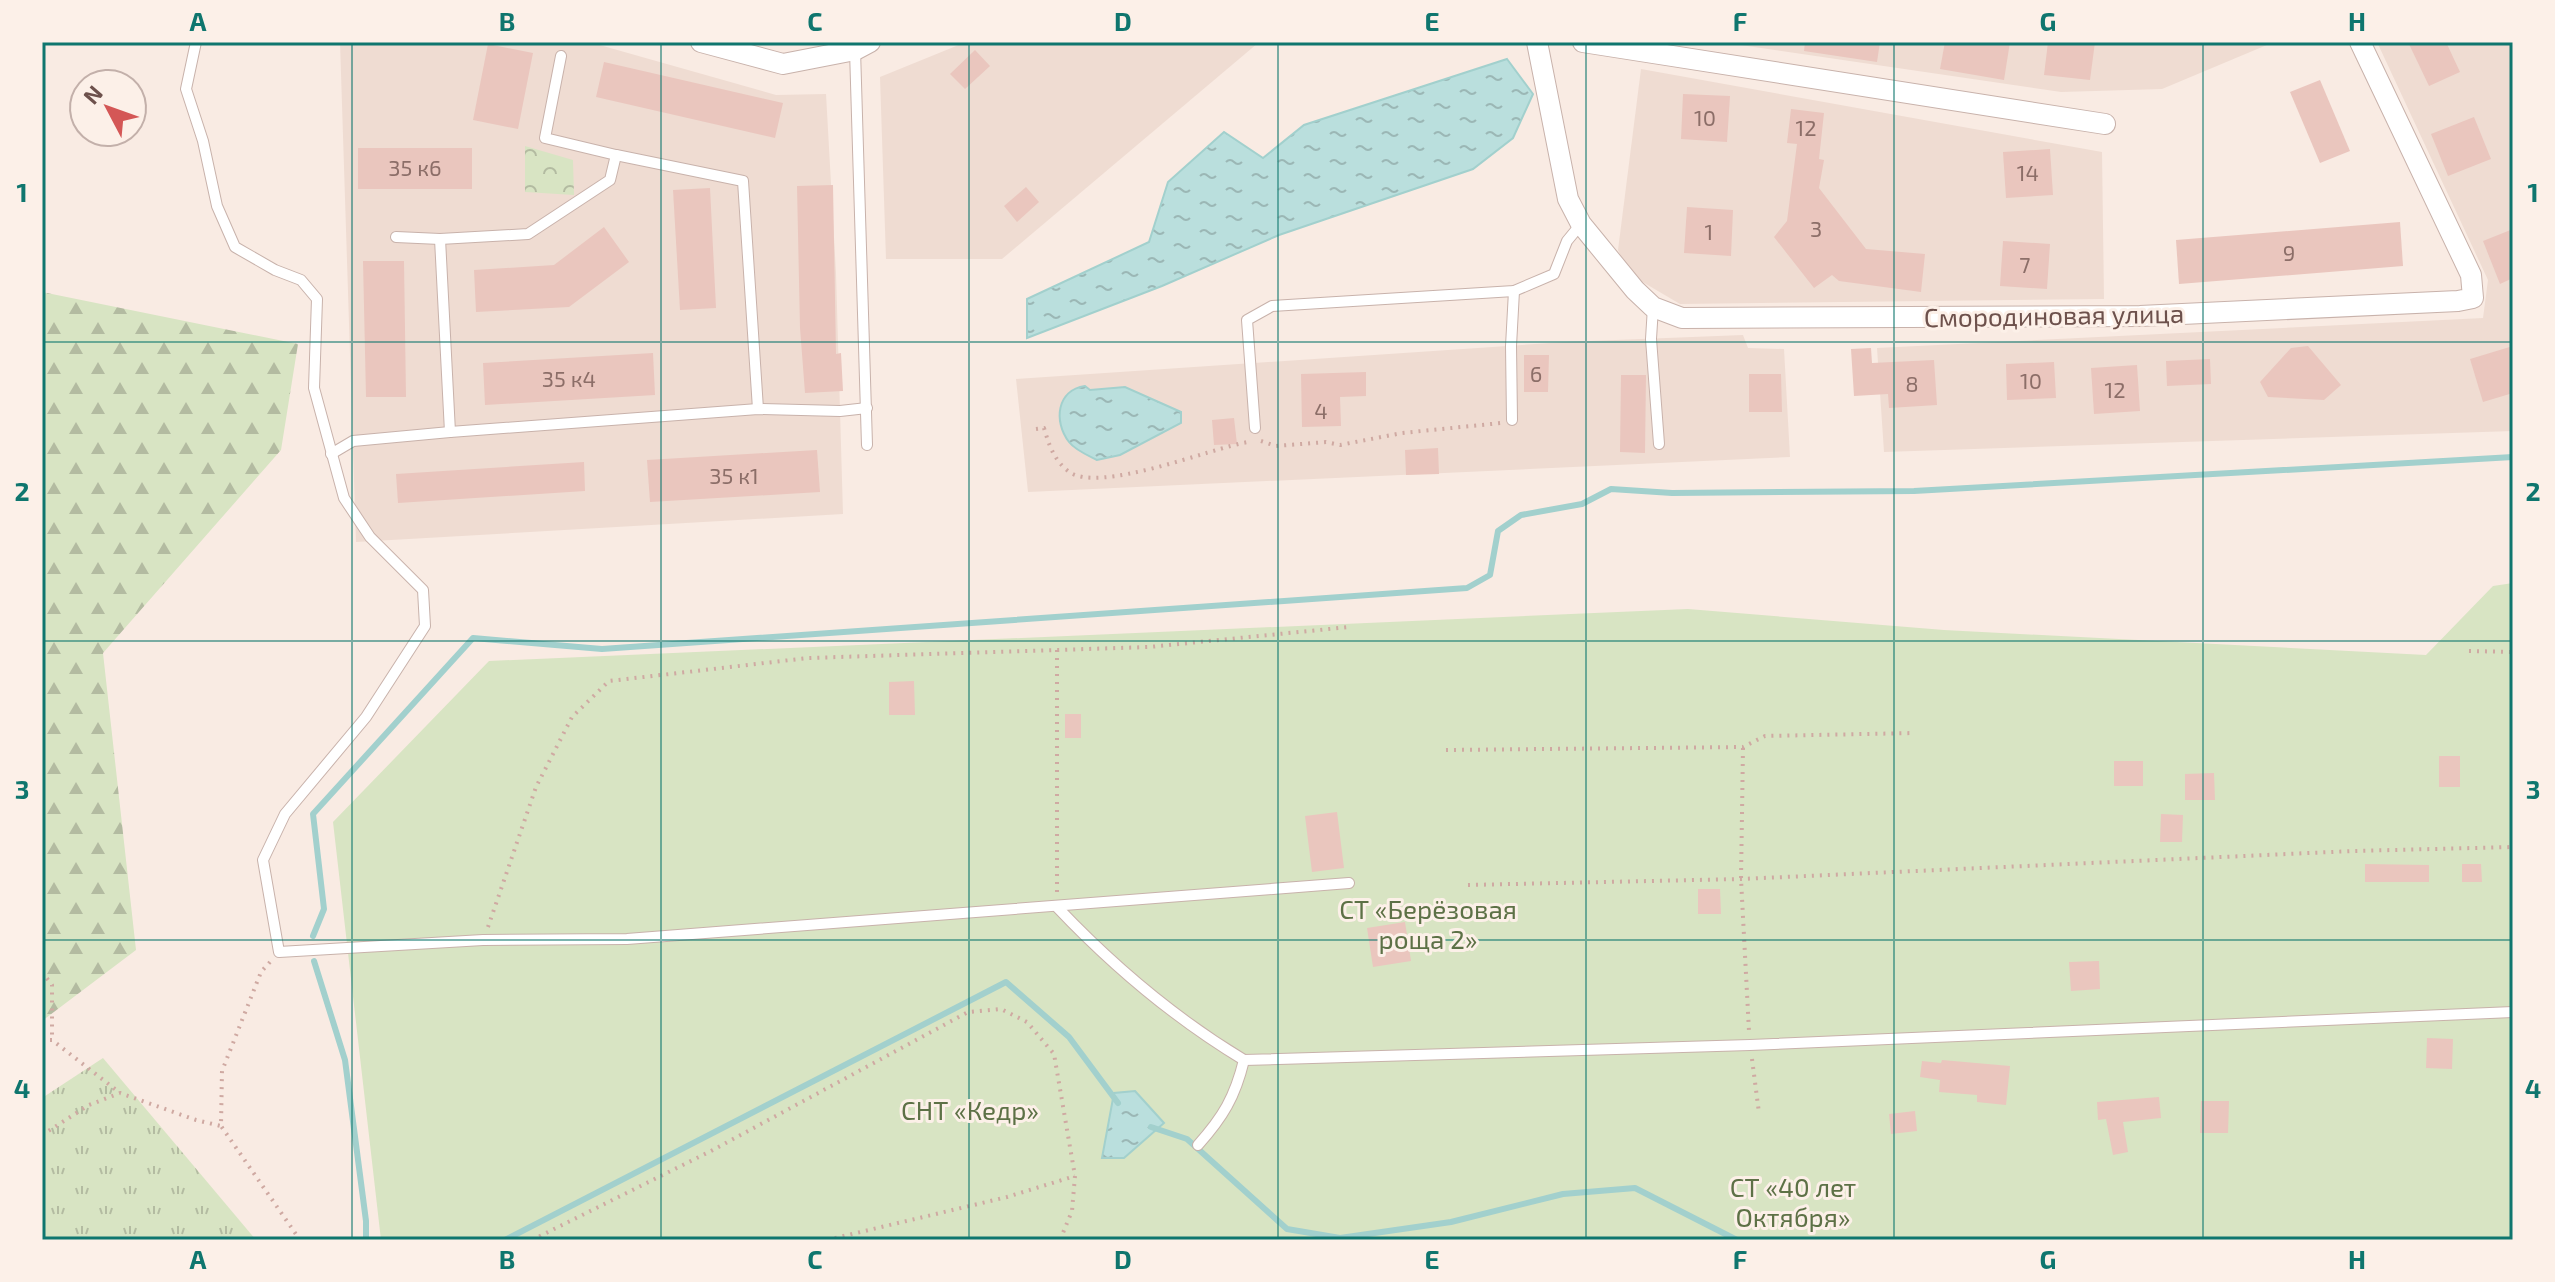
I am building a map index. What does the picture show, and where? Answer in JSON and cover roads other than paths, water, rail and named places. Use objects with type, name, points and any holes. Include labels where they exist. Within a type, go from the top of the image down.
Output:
[{"type":"street","points":[[701,42],[783,64],[862,46]]},
{"type":"street","points":[[1537,42],[1568,199],[1581,224],[1635,290],[1653,307]]},
{"type":"street","points":[[1583,42],[2105,124]]},
{"type":"street","name":"Смородиновая улица","points":[[1653,307],[1682,318],[2140,316],[2473,298],[2471,275],[2360,42]]},
{"type":"lane","points":[[196,42],[186,89],[203,141],[217,206],[235,247],[275,270],[301,280],[317,299],[314,388],[344,498],[370,537],[423,590],[425,626],[366,717],[285,814],[263,860],[279,952],[483,940],[627,939],[1349,883]]},
{"type":"lane","points":[[862,46],[867,445]]},
{"type":"lane","points":[[561,56],[545,138],[743,181],[758,409]]},
{"type":"lane","points":[[396,237],[440,239],[528,234],[610,180],[616,155]]},
{"type":"lane","points":[[1255,428],[1247,320],[1272,306],[1514,291],[1554,274],[1567,241],[1581,224]]},
{"type":"lane","points":[[440,239],[450,432]]},
{"type":"lane","points":[[1512,420],[1514,291]]},
{"type":"lane","points":[[1653,307],[1651,339],[1659,444]]},
{"type":"lane","points":[[331,454],[353,441],[450,432],[758,409],[840,411],[867,408]]},
{"type":"lane","points":[[1057,907],[1091,943],[1205,1037],[1244,1060],[1750,1045],[2513,1012]]},
{"type":"lane","points":[[1198,1145],[1222,1118],[1237,1088],[1244,1060]]},
{"type":"water","points":[[1507,59],[1533,94],[1513,138],[1473,169],[1279,235],[1162,286],[1027,338],[1027,299],[1149,242],[1168,182],[1224,132],[1263,158],[1304,125]]},
{"type":"water","points":[[1085,386],[1090,390],[1125,387],[1181,412],[1181,423],[1120,455],[1097,460],[1072,445],[1061,425],[1063,400],[1068,393]]},
{"type":"water","points":[[1135,1091],[1164,1123],[1124,1158],[1102,1158],[1114,1093]]},
{"type":"waterway","points":[[313,936],[324,909],[313,814],[473,638],[602,649],[1467,588],[1490,575],[1498,531],[1521,515],[1582,504],[1611,489],[1672,493],[1914,491],[2513,457]]},
{"type":"waterway","points":[[314,961],[345,1060],[366,1240]]},
{"type":"waterway","points":[[505,1240],[1006,982],[1069,1037],[1118,1103]]},
{"type":"waterway","points":[[1151,1127],[1187,1139],[1287,1229],[1340,1238],[1451,1222],[1563,1194],[1635,1188],[1737,1240]]},
{"type":"park label","name":"СТ «Берёзовая роща 2»","points":[[1428,925]]},
{"type":"park label","name":"СНТ «Кедр»","points":[[970,1111]]},
{"type":"park label","name":"СТ «40 лет Октября»","points":[[1793,1203]]}]
